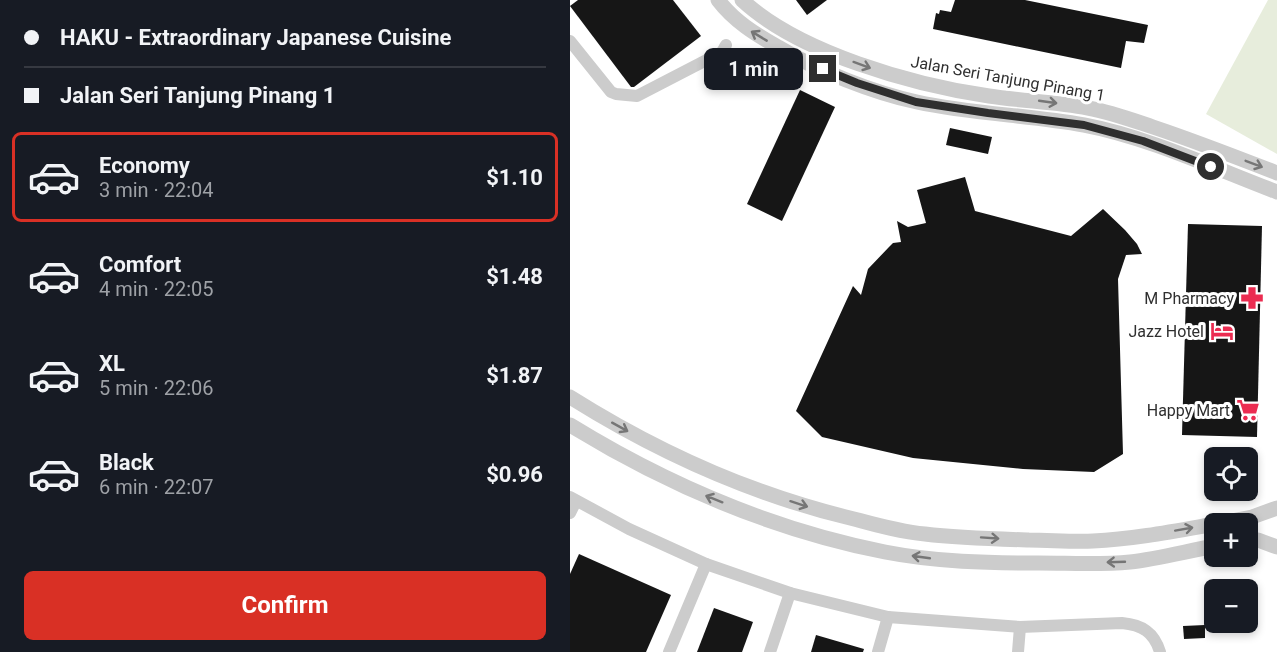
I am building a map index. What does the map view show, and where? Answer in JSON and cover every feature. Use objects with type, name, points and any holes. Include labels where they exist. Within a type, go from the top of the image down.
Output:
[{"type":"street","name":"Jalan Seri Tanjung Pinang 1","points":[[718,0],[726,11],[748,30],[806,62],[857,83],[916,102],[1084,125],[1143,141],[1277,192]]},
{"type":"street","name":"Jalan Seri Tanjung Pinang 1","points":[[742,0],[758,14],[789,33],[863,65],[920,84],[990,96],[1090,108],[1196,142],[1277,173]]},
{"type":"street","points":[[570,41],[611,92],[632,96],[637,96],[722,52],[726,45]]},
{"type":"street","points":[[988,113],[990,96]]},
{"type":"street","points":[[570,397],[677,458],[809,508],[892,528],[924,534],[1092,541],[1204,526]]},
{"type":"street","points":[[570,425],[600,444],[697,492],[747,512],[839,541],[887,552],[991,563],[1084,564],[1130,562],[1204,548]]},
{"type":"street","points":[[570,513],[573,499],[629,529],[706,564],[790,593],[888,617],[1020,627],[1122,623],[1137,625],[1148,630],[1155,639],[1160,652]]},
{"type":"street","points":[[1258,515],[1277,508]]},
{"type":"street","points":[[1258,540],[1277,547]]},
{"type":"street","points":[[669,652],[706,564]]},
{"type":"street","points":[[770,652],[790,593]]},
{"type":"street","points":[[878,652],[888,617]]},
{"type":"street","points":[[1018,652],[1020,627]]},
{"type":"green space","points":[[1268,0],[1277,0],[1277,154],[1206,114]]},
{"type":"building","points":[[578,0],[673,0],[701,36],[631,87],[570,6]]},
{"type":"building","points":[[796,0],[827,0],[807,15]]},
{"type":"building","points":[[955,0],[1025,0],[1148,25],[1144,43],[1126,41],[1121,68],[933,29],[936,13],[939,14],[940,10],[951,12]]},
{"type":"building","points":[[800,90],[835,107],[782,221],[747,204]]},
{"type":"building","points":[[950,128],[992,137],[988,154],[946,145]]},
{"type":"building","points":[[965,177],[975,211],[1071,236],[1103,209],[1125,230],[1142,254],[1126,255],[1118,279],[1123,454],[1094,472],[1023,469],[913,458],[822,437],[796,411],[853,286],[861,295],[868,269],[893,243],[901,242],[897,221],[908,227],[926,223],[917,190]]},
{"type":"building","name":"Jazz Hotel","points":[[1188,224],[1262,226],[1257,437],[1182,435]]},
{"type":"building","points":[[579,554],[671,595],[646,652],[570,652],[570,574]]},
{"type":"building","points":[[714,608],[753,622],[742,652],[697,652]]},
{"type":"building","points":[[1204,625],[1205,638],[1184,639],[1183,626]]},
{"type":"building","points":[[816,635],[864,649],[863,652],[811,652]]},
{"type":"place","name":"M Pharmacy","points":[[1252,298]]},
{"type":"place","name":"Jazz Hotel","points":[[1222,331]]},
{"type":"place","name":"Happy Mart","points":[[1248,410]]},
{"type":"route","points":[[823,69],[888,94],[916,102],[1084,125],[1143,141],[1211,167]]}]
